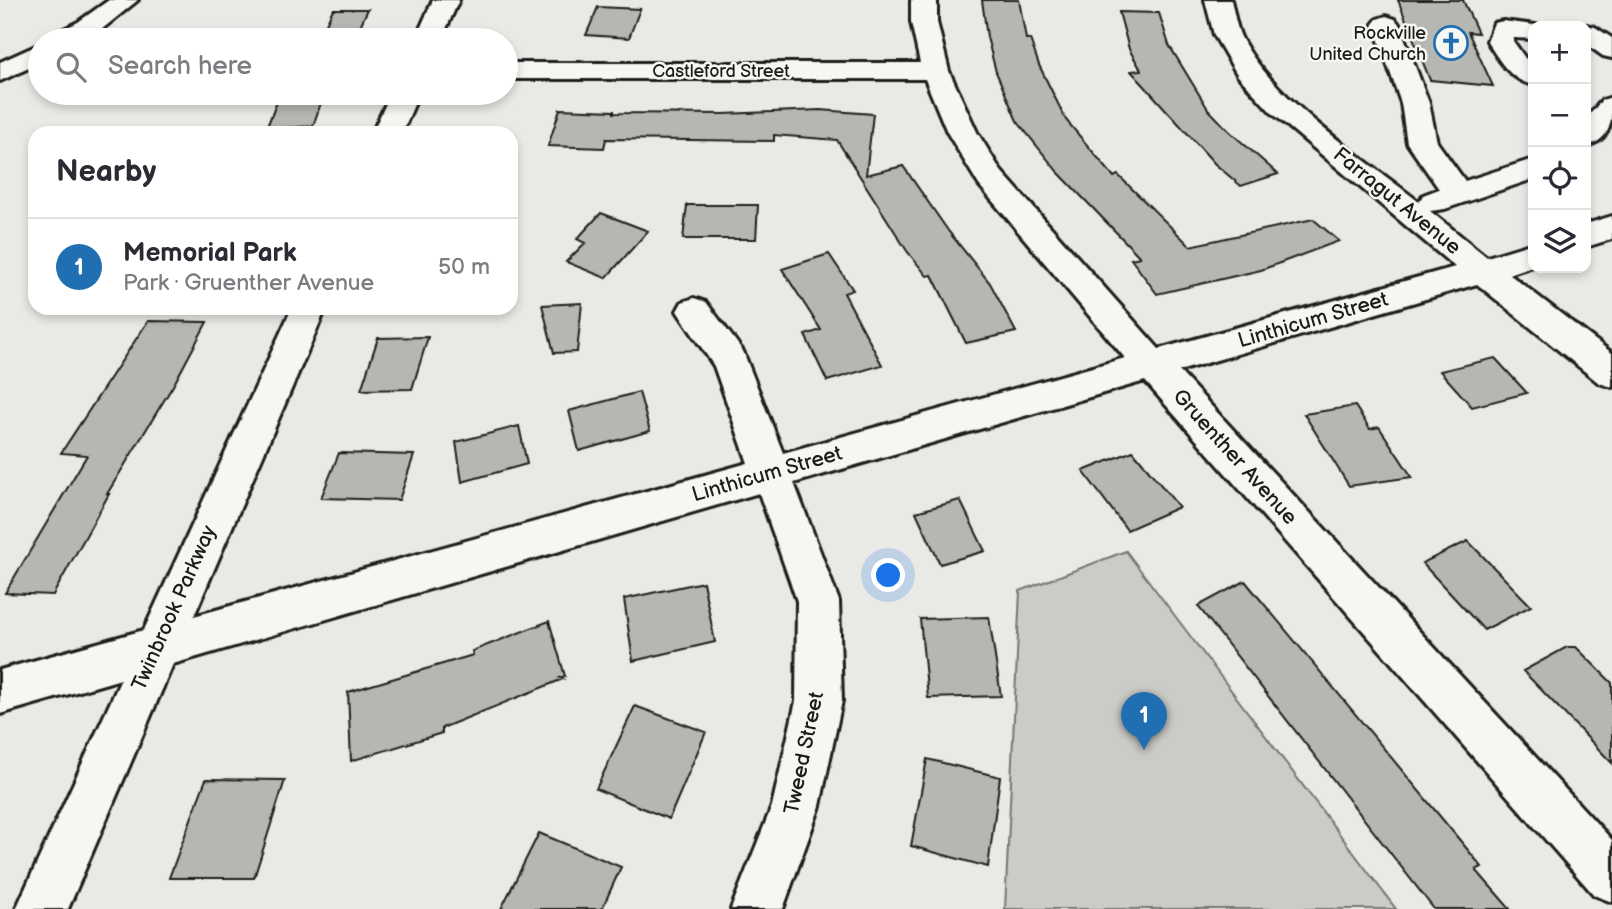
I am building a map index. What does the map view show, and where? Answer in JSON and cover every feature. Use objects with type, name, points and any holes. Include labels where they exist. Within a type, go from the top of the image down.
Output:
[{"type":"street","points":[[87,28],[125,0]]},
{"type":"street","points":[[433,28],[446,0]]},
{"type":"street","name":"Gruenther Avenue","points":[[924,0],[924,22],[935,71],[962,132],[990,178],[1153,366],[1612,877]]},
{"type":"street","name":"Farragut Avenue","points":[[1218,0],[1227,35],[1248,69],[1281,106],[1482,271],[1612,373]]},
{"type":"street","points":[[1386,24],[1415,103],[1422,143],[1458,194]]},
{"type":"street","points":[[1528,31],[1503,29],[1500,41],[1515,64],[1528,73]]},
{"type":"street","points":[[1591,36],[1612,50]]},
{"type":"street","points":[[0,73],[28,58]]},
{"type":"street","name":"Castleford Street","points":[[518,71],[935,71]]},
{"type":"street","points":[[390,126],[400,105]]},
{"type":"street","points":[[1591,127],[1602,105]]},
{"type":"street","points":[[1408,211],[1528,171]]},
{"type":"street","points":[[1591,234],[1612,227]]},
{"type":"street","name":"Linthicum Street","points":[[0,692],[1153,366],[1528,256]]},
{"type":"street","name":"Tweed Street","points":[[694,310],[730,361],[773,472],[818,601],[819,701],[796,806],[757,909]]},
{"type":"street","name":"Twinbrook Parkway","points":[[41,909],[306,315]]},
{"type":"shaded area","points":[[1126,551],[1396,909],[1005,909],[1020,591]]},
{"type":"building","points":[[982,0],[1019,0],[1026,39],[1030,39],[1039,65],[1066,120],[1114,177],[1118,175],[1190,246],[1313,219],[1339,241],[1261,270],[1157,294],[1131,259],[1140,257],[1057,171],[1017,121],[996,72],[987,37]]},
{"type":"building","points":[[1398,0],[1463,0],[1478,33],[1468,32],[1493,86],[1430,80]]},
{"type":"building","points":[[598,7],[640,9],[629,38],[586,35]]},
{"type":"building","points":[[333,9],[368,9],[359,28],[324,28]]},
{"type":"building","points":[[1119,12],[1159,13],[1169,45],[1208,109],[1278,174],[1241,186],[1215,164],[1131,71],[1141,70],[1129,49]]},
{"type":"building","points":[[276,105],[320,105],[313,126],[267,126]]},
{"type":"building","points":[[560,109],[614,113],[723,114],[820,110],[873,114],[866,175],[903,166],[949,232],[990,283],[1016,332],[966,343],[932,275],[927,276],[907,251],[837,140],[774,135],[774,141],[606,139],[604,148],[548,146]]},
{"type":"building","points":[[687,205],[758,205],[756,239],[683,239]]},
{"type":"building","points":[[601,213],[648,231],[606,278],[566,262],[585,243],[577,239]]},
{"type":"building","points":[[829,254],[853,290],[844,293],[882,365],[827,381],[805,335],[821,330],[782,269]]},
{"type":"building","points":[[582,303],[577,352],[554,353],[542,305]]},
{"type":"building","points":[[148,321],[207,322],[174,384],[107,494],[53,595],[5,593],[87,455],[61,453]]},
{"type":"building","points":[[428,337],[412,389],[361,390],[378,338]]},
{"type":"building","points":[[1495,358],[1527,393],[1472,407],[1440,371]]},
{"type":"building","points":[[639,392],[650,431],[579,451],[569,411]]},
{"type":"building","points":[[1355,406],[1370,429],[1379,427],[1412,477],[1349,486],[1304,414]]},
{"type":"building","points":[[519,426],[527,464],[462,482],[456,442]]},
{"type":"building","points":[[1133,451],[1179,507],[1127,530],[1083,471]]},
{"type":"building","points":[[339,453],[414,455],[399,500],[321,498]]},
{"type":"building","points":[[960,500],[985,551],[940,564],[916,512]]},
{"type":"building","points":[[1468,541],[1531,606],[1484,630],[1422,563]]},
{"type":"building","points":[[1245,581],[1482,867],[1476,870],[1510,909],[1434,909],[1198,606]]},
{"type":"building","points":[[703,582],[715,642],[633,661],[624,599]]},
{"type":"building","points":[[989,617],[1001,696],[928,698],[920,619]]},
{"type":"building","points":[[549,621],[565,676],[560,678],[563,679],[442,728],[442,733],[351,761],[348,692],[473,655],[472,651]]},
{"type":"building","points":[[1567,647],[1576,647],[1612,683],[1612,763],[1523,671]]},
{"type":"building","points":[[635,706],[706,732],[669,819],[596,789]]},
{"type":"building","points":[[927,759],[1000,777],[988,867],[911,846]]},
{"type":"building","points":[[206,779],[285,780],[254,878],[169,878]]},
{"type":"building","points":[[539,833],[621,867],[602,909],[501,909]]},
{"type":"place","name":"Rockville United Church","points":[[1451,43]]},
{"type":"place","name":"Memorial Park","points":[[1144,750]]}]
